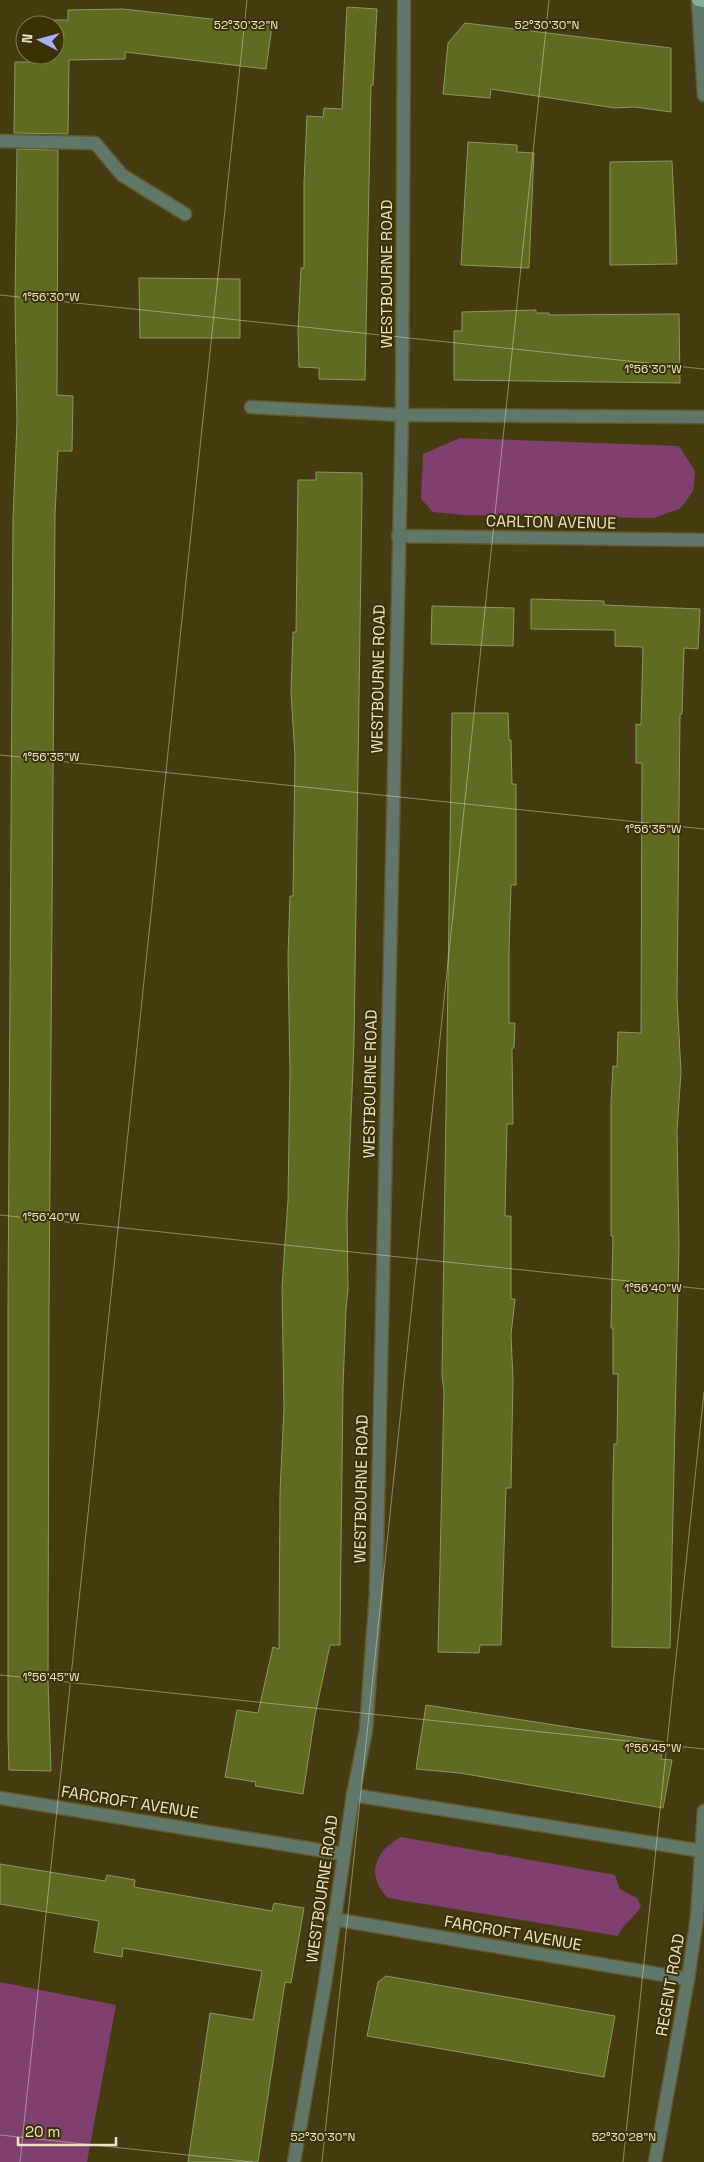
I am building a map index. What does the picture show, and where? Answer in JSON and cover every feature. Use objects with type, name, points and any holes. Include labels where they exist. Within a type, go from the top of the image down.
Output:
[{"type":"main road","points":[[698,0],[704,1]]},
{"type":"street","name":"WESTBOURNE ROAD","points":[[294,2162],[325,1983],[343,1854],[366,1730],[376,1593],[402,415],[404,0]]},
{"type":"street","points":[[698,0],[704,95]]},
{"type":"street","points":[[0,141],[95,143],[122,175],[185,214]]},
{"type":"street","points":[[251,407],[402,415],[704,417]]},
{"type":"street","name":"CARLTON AVENUE","points":[[398,536],[704,540]]},
{"type":"street","points":[[353,1795],[702,1852]]},
{"type":"street","name":"FARCROFT AVENUE","points":[[0,1798],[343,1854]]},
{"type":"street","name":"REGENT ROAD","points":[[654,2162],[701,1918],[704,1811]]},
{"type":"street","name":"FARCROFT AVENUE","points":[[333,1919],[688,1979]]},
{"type":"shaded area","points":[[460,438],[679,446],[695,471],[693,491],[681,508],[654,518],[462,515],[433,512],[421,499],[423,454]]},
{"type":"shaded area","points":[[401,1837],[615,1875],[620,1889],[637,1898],[641,1906],[618,1936],[388,1898],[377,1881],[376,1864],[379,1856],[385,1849]]},
{"type":"shaded area","points":[[0,1982],[116,2005],[87,2162],[0,2162]]},
{"type":"building","points":[[347,7],[377,9],[373,85],[371,85],[365,380],[319,379],[319,368],[299,367],[298,330],[301,268],[304,268],[304,183],[307,116],[323,117],[324,108],[342,109]]},
{"type":"building","points":[[123,9],[272,26],[266,69],[125,52],[125,59],[69,60],[68,134],[14,133],[15,62],[15,65],[65,65],[65,20],[68,20],[68,10]]},
{"type":"building","points":[[465,23],[671,48],[671,112],[635,107],[615,108],[491,89],[490,98],[443,94],[448,43]]},
{"type":"building","points":[[468,142],[517,145],[517,152],[534,153],[529,268],[461,265]]},
{"type":"building","points":[[17,149],[58,150],[57,395],[73,396],[72,451],[58,451],[55,515],[49,1312],[48,1681],[51,1771],[9,1770],[8,1736],[8,1307],[13,519],[17,422],[15,302]]},
{"type":"building","points":[[672,161],[677,264],[610,265],[610,162]]},
{"type":"building","points":[[139,278],[240,279],[240,338],[140,338]]},
{"type":"building","points":[[536,310],[536,313],[549,313],[549,315],[679,314],[680,383],[454,380],[454,331],[462,331],[462,312]]},
{"type":"building","points":[[316,472],[362,473],[362,493],[354,1042],[347,1216],[348,1289],[343,1388],[340,1645],[330,1645],[315,1715],[303,1794],[255,1786],[256,1782],[225,1777],[237,1710],[258,1713],[273,1647],[279,1649],[280,1492],[284,1408],[282,1287],[288,1200],[290,1072],[288,957],[290,896],[293,896],[295,756],[291,693],[293,632],[296,632],[298,480],[316,480]]},
{"type":"building","points":[[531,599],[604,601],[604,605],[700,609],[698,649],[684,648],[682,714],[680,714],[677,998],[681,1072],[677,1130],[679,1245],[670,1648],[612,1647],[613,1476],[614,1444],[617,1444],[618,1374],[613,1374],[613,1328],[611,1328],[613,1236],[611,1236],[611,1103],[613,1066],[617,1067],[618,1032],[641,1033],[642,763],[636,763],[636,724],[641,725],[643,647],[615,646],[615,630],[531,629]]},
{"type":"building","points":[[432,606],[514,608],[513,646],[431,644]]},
{"type":"building","points":[[452,713],[508,713],[512,784],[516,784],[516,885],[511,885],[509,950],[509,1023],[515,1023],[514,1048],[512,1048],[513,1124],[507,1124],[505,1216],[511,1216],[511,1299],[515,1299],[511,1335],[513,1379],[511,1488],[506,1488],[501,1645],[480,1645],[479,1653],[438,1652],[444,1391],[442,1376]]},
{"type":"building","points":[[426,1705],[664,1742],[661,1759],[672,1760],[663,1808],[460,1773],[416,1769]]},
{"type":"building","points":[[0,1864],[105,1881],[107,1875],[135,1880],[134,1887],[272,1911],[274,1903],[304,1908],[291,1983],[285,1982],[258,2162],[188,2162],[210,2013],[253,2020],[262,1971],[123,1948],[122,1957],[94,1952],[99,1921],[0,1904]]},
{"type":"building","points":[[386,1976],[615,2016],[604,2077],[367,2036],[378,1982]]}]
